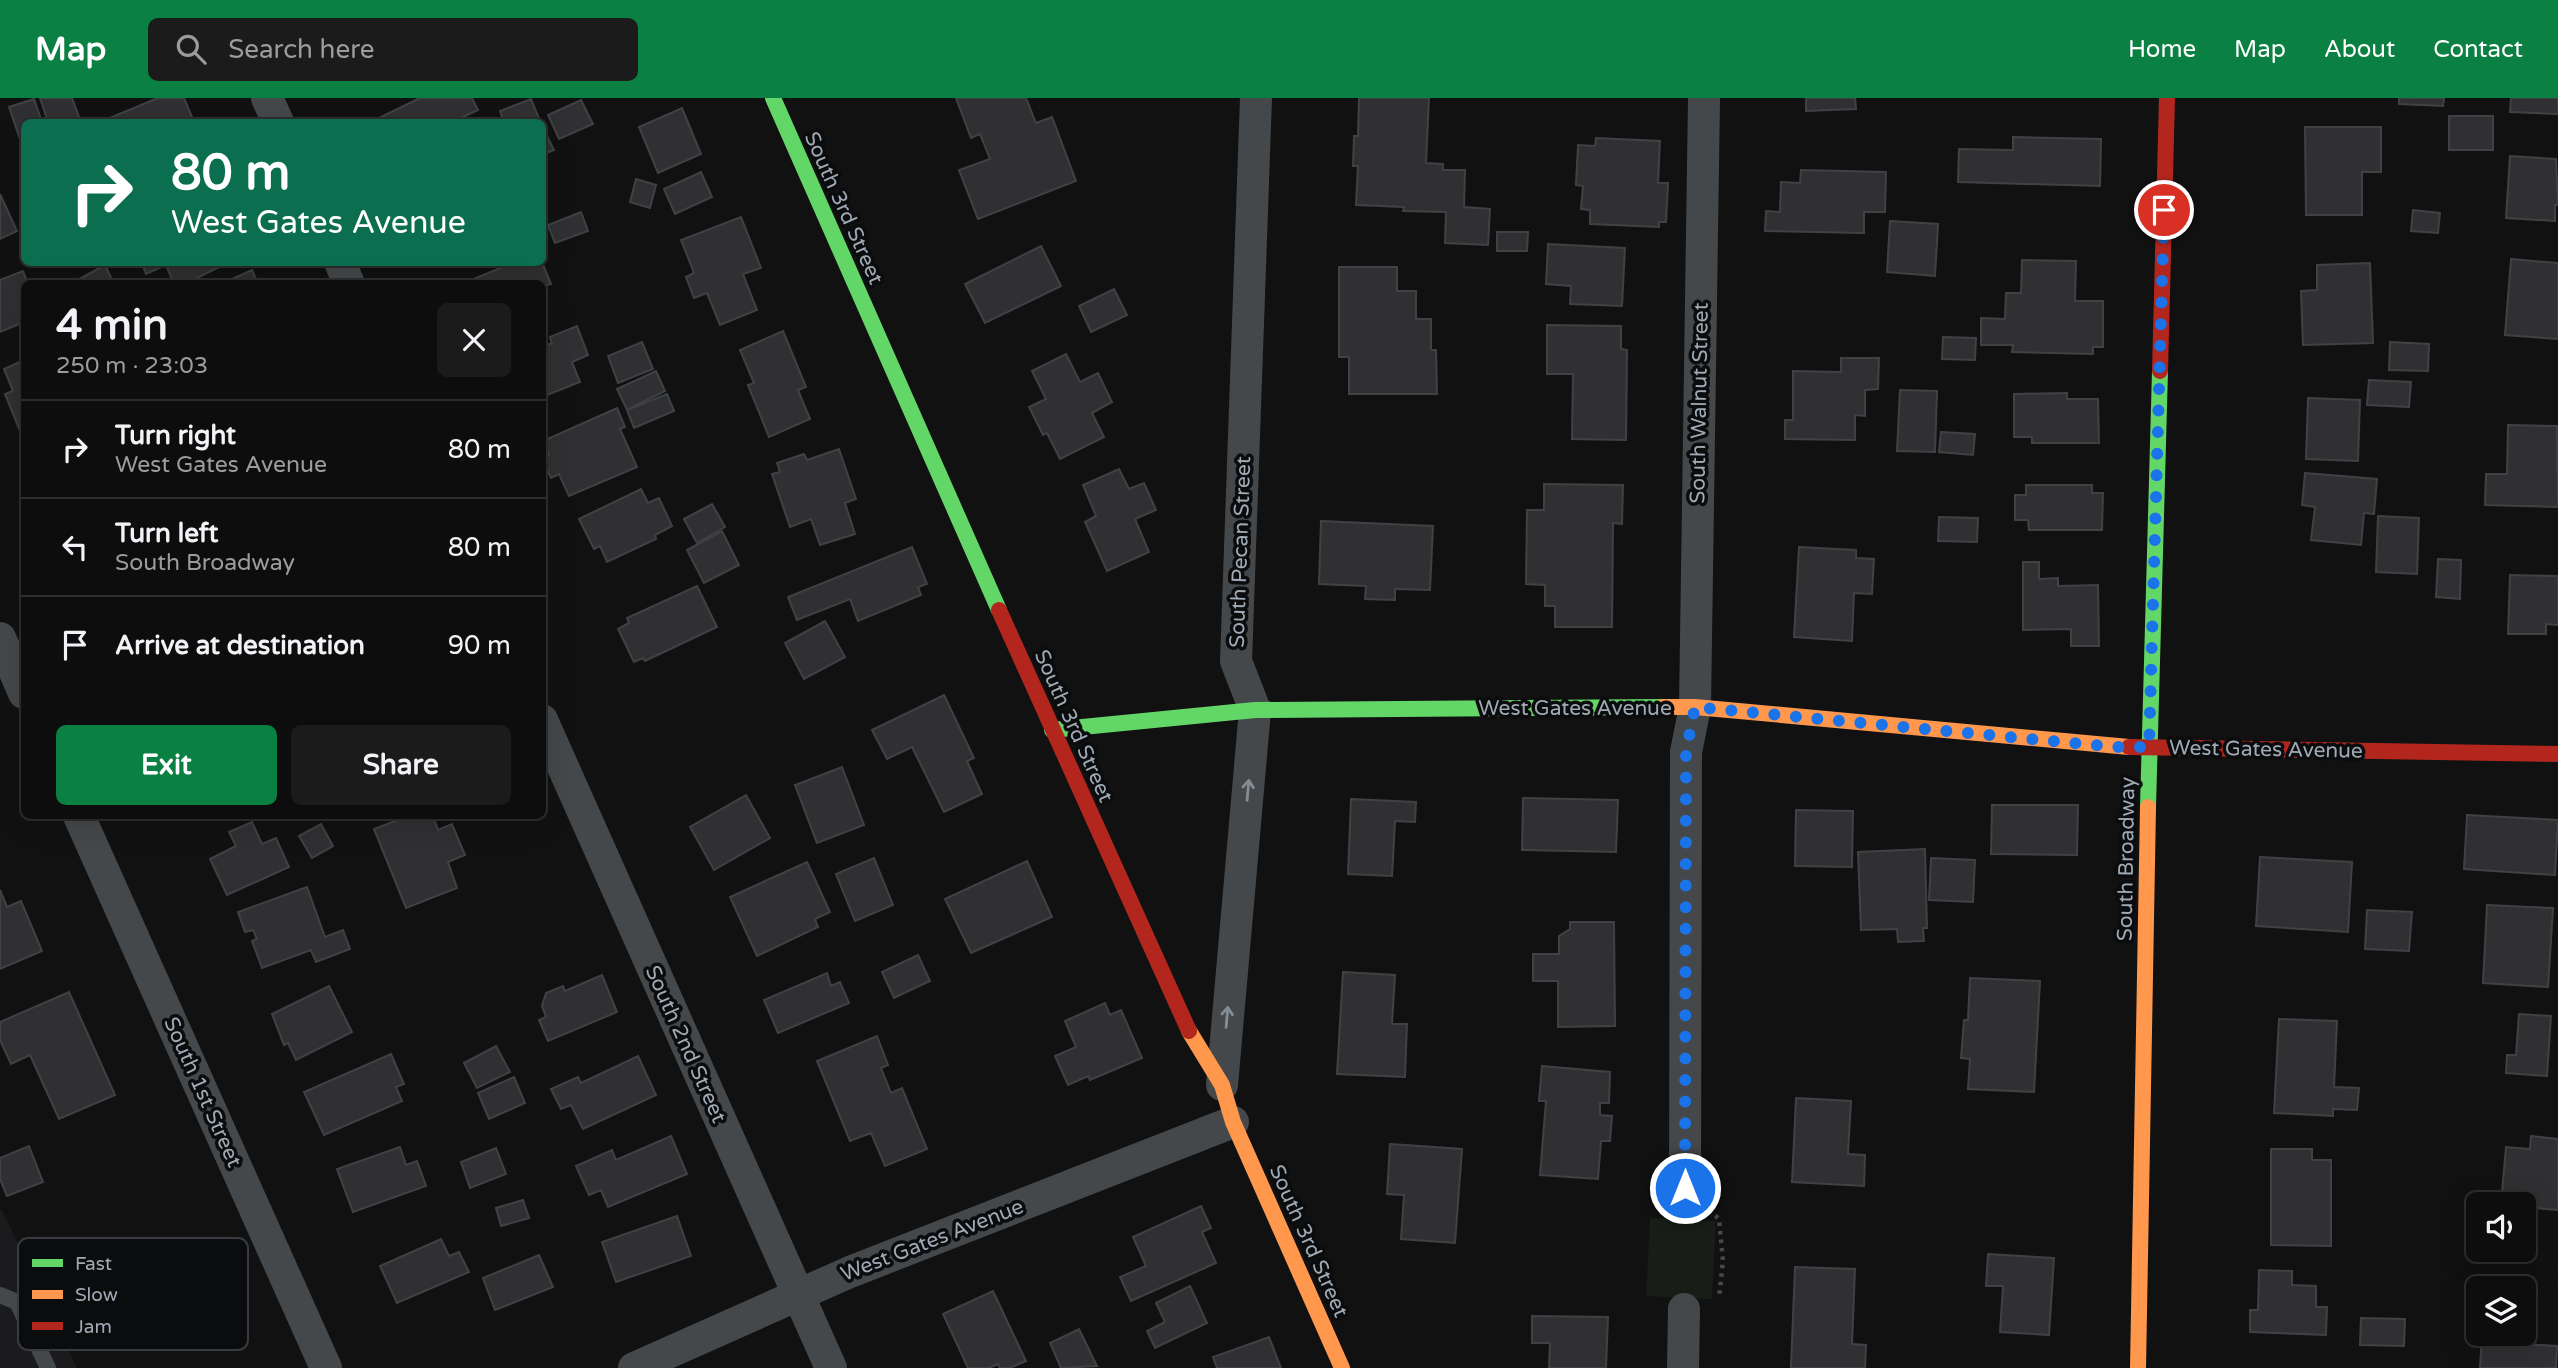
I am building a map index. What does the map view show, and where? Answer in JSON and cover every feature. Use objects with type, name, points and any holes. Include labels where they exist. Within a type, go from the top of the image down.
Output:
[{"type":"street","points":[[267,98],[277,119]]},
{"type":"street","name":"South 3rd Street","points":[[773,98],[1052,730],[1191,1035],[1222,1085],[1233,1122],[1342,1368]]},
{"type":"street","name":"South Pecan Street","points":[[1222,1085],[1255,710],[1236,661],[1256,98]]},
{"type":"street","name":"South Walnut Street","points":[[1685,1188],[1686,752],[1695,707],[1704,98]]},
{"type":"street","name":"South Broadway","points":[[2138,1368],[2149,747],[2167,98]]},
{"type":"street","points":[[0,638],[21,686]]},
{"type":"street","name":"West Gates Avenue","points":[[1052,730],[1255,710],[1695,707],[2114,747],[2558,754]]},
{"type":"street","name":"South 2nd Street","points":[[546,729],[831,1368]]},
{"type":"street","name":"South 1st Street","points":[[80,819],[326,1368]]},
{"type":"street","name":"West Gates Avenue","points":[[634,1368],[850,1272],[1233,1122]]},
{"type":"street","points":[[1683,1368],[1684,1309]]},
{"type":"lane","points":[[0,1295],[18,1304]]},
{"type":"lane","points":[[40,1350],[48,1368]]},
{"type":"path","points":[[1685,1188],[1719,1219],[1723,1261],[1718,1303]]},
{"type":"shaded area","points":[[2,1210],[18,1244],[18,1350],[68,1350],[77,1368],[0,1368]]},
{"type":"shaded area","points":[[1650,1218],[1716,1221],[1712,1299],[1646,1296]]},
{"type":"building","points":[[40,98],[72,98],[79,117],[47,119]]},
{"type":"building","points":[[158,98],[184,98],[193,119],[107,119]]},
{"type":"building","points":[[420,98],[472,98],[478,110],[463,117],[464,119],[381,117]]},
{"type":"building","points":[[956,98],[1026,98],[1036,123],[1052,117],[1076,181],[978,219],[959,170],[990,159],[980,134],[971,138]]},
{"type":"building","points":[[1359,98],[1429,98],[1426,163],[1443,164],[1443,170],[1465,170],[1464,207],[1490,209],[1488,245],[1445,243],[1446,212],[1403,211],[1404,207],[1356,205],[1358,166],[1353,166],[1354,136],[1358,136]]},
{"type":"building","points":[[1806,98],[1855,98],[1856,109],[1806,111]]},
{"type":"building","points":[[2399,98],[2444,98],[2443,106],[2399,104]]},
{"type":"building","points":[[2511,98],[2558,98],[2558,114],[2510,112]]},
{"type":"building","points":[[34,99],[41,119],[21,119],[21,142],[9,107]]},
{"type":"building","points":[[531,99],[539,119],[503,119],[500,111]]},
{"type":"building","points":[[581,100],[593,124],[559,139],[548,115]]},
{"type":"building","points":[[682,108],[701,154],[658,173],[639,127]]},
{"type":"building","points":[[2449,116],[2493,116],[2493,150],[2449,150]]},
{"type":"building","points":[[2305,127],[2381,127],[2381,172],[2362,172],[2362,215],[2306,215]]},
{"type":"building","points":[[546,134],[554,150],[546,153]]},
{"type":"building","points":[[2013,137],[2101,139],[2100,186],[1958,182],[1959,149],[2013,150]]},
{"type":"building","points":[[1596,138],[1660,141],[1658,183],[1668,183],[1666,222],[1659,222],[1659,227],[1590,224],[1590,210],[1581,209],[1583,186],[1576,185],[1578,145],[1595,146]]},
{"type":"building","points":[[2510,156],[2556,159],[2558,205],[2555,205],[2555,221],[2506,218]]},
{"type":"building","points":[[1801,170],[1886,172],[1885,212],[1864,212],[1864,233],[1765,231],[1766,211],[1780,212],[1781,182],[1800,183]]},
{"type":"building","points":[[701,172],[712,197],[675,214],[664,189]]},
{"type":"building","points":[[636,179],[656,185],[650,208],[630,202]]},
{"type":"building","points":[[0,194],[17,231],[0,239]]},
{"type":"building","points":[[2413,210],[2440,213],[2438,233],[2411,231]]},
{"type":"building","points":[[581,212],[588,231],[555,243],[548,225]]},
{"type":"building","points":[[741,217],[761,268],[743,274],[757,310],[720,325],[707,293],[694,298],[686,277],[694,273],[681,240]]},
{"type":"building","points":[[1890,221],[1938,224],[1935,276],[1887,272]]},
{"type":"building","points":[[1497,232],[1528,232],[1527,251],[1497,251]]},
{"type":"building","points":[[1548,244],[1625,248],[1622,306],[1570,304],[1571,286],[1546,284]]},
{"type":"building","points":[[1041,246],[1061,286],[985,323],[965,284]]},
{"type":"building","points":[[2511,259],[2558,263],[2558,339],[2505,335]]},
{"type":"building","points":[[2022,260],[2076,261],[2075,301],[2103,301],[2103,347],[2093,347],[2093,354],[2012,352],[2013,345],[1981,345],[1981,318],[2005,319],[2006,293],[2021,293]]},
{"type":"building","points":[[2370,263],[2373,343],[2303,345],[2301,291],[2317,290],[2317,265]]},
{"type":"building","points":[[105,266],[112,280],[78,280]]},
{"type":"building","points":[[143,266],[164,266],[146,274]]},
{"type":"building","points":[[166,266],[221,266],[193,280],[172,280]]},
{"type":"building","points":[[505,266],[544,266],[551,284],[546,286],[546,280],[471,280]]},
{"type":"building","points":[[1339,267],[1397,267],[1397,291],[1416,291],[1416,319],[1431,319],[1431,350],[1436,350],[1437,394],[1349,394],[1349,357],[1339,357]]},
{"type":"building","points":[[252,270],[256,280],[230,280]]},
{"type":"building","points":[[23,271],[26,280],[21,280],[21,323],[0,332],[0,280]]},
{"type":"building","points":[[1114,289],[1127,315],[1091,332],[1079,306]]},
{"type":"building","points":[[1547,325],[1621,326],[1621,349],[1627,350],[1626,440],[1572,439],[1573,374],[1547,374]]},
{"type":"building","points":[[577,326],[588,355],[572,362],[580,382],[546,395],[546,345],[552,343],[550,337]]},
{"type":"building","points":[[783,331],[806,387],[798,390],[810,419],[769,437],[748,385],[754,383],[740,350]]},
{"type":"building","points":[[1943,337],[1976,338],[1975,360],[1942,359]]},
{"type":"building","points":[[642,342],[653,369],[618,383],[608,356]]},
{"type":"building","points":[[2390,342],[2429,344],[2428,371],[2389,370]]},
{"type":"building","points":[[1066,354],[1080,382],[1098,373],[1112,402],[1092,413],[1104,437],[1060,459],[1047,433],[1043,435],[1029,407],[1046,399],[1032,371]]},
{"type":"building","points":[[1841,358],[1879,358],[1878,389],[1865,390],[1865,416],[1855,415],[1855,440],[1785,439],[1785,420],[1793,420],[1793,371],[1841,372]]},
{"type":"building","points":[[21,361],[21,434],[5,394],[13,391],[4,369]]},
{"type":"building","points":[[656,371],[665,391],[627,410],[617,389]]},
{"type":"building","points":[[2369,380],[2411,382],[2409,407],[2367,405]]},
{"type":"building","points":[[1900,390],[1937,391],[1935,452],[1897,451]]},
{"type":"building","points":[[2067,393],[2067,399],[2098,399],[2099,443],[2032,443],[2032,437],[2014,437],[2014,394]]},
{"type":"building","points":[[667,394],[674,411],[634,428],[627,410]]},
{"type":"building","points":[[2308,398],[2360,400],[2358,461],[2306,459]]},
{"type":"building","points":[[617,408],[625,427],[620,429],[637,467],[569,496],[559,474],[551,478],[546,467],[546,456],[549,454],[546,440]]},
{"type":"building","points":[[2508,425],[2557,426],[2558,507],[2485,505],[2486,474],[2507,474]]},
{"type":"building","points":[[1941,432],[1975,434],[1973,455],[1939,452]]},
{"type":"building","points":[[839,449],[856,499],[845,503],[855,534],[820,545],[811,519],[790,527],[772,474],[780,472],[777,463],[804,454],[807,460]]},
{"type":"building","points":[[1119,469],[1129,489],[1144,483],[1156,510],[1135,519],[1149,552],[1107,571],[1085,522],[1096,516],[1083,485]]},
{"type":"building","points":[[2305,473],[2377,479],[2374,514],[2364,513],[2361,545],[2311,540],[2315,507],[2302,505]]},
{"type":"building","points":[[1544,484],[1623,485],[1622,524],[1613,523],[1612,627],[1555,627],[1555,606],[1545,606],[1545,585],[1526,584],[1527,510],[1544,510]]},
{"type":"building","points":[[2026,485],[2092,485],[2092,493],[2103,493],[2102,530],[2029,530],[2028,520],[2015,520],[2015,495],[2026,495]]},
{"type":"building","points":[[641,489],[648,503],[659,498],[672,526],[655,535],[656,539],[607,562],[600,546],[594,549],[579,519]]},
{"type":"building","points":[[712,504],[725,527],[697,543],[684,519]]},
{"type":"building","points":[[2378,516],[2419,518],[2417,574],[2376,572]]},
{"type":"building","points":[[1939,517],[1978,518],[1977,542],[1938,541]]},
{"type":"building","points":[[1321,521],[1433,526],[1430,590],[1395,589],[1395,600],[1365,599],[1366,586],[1319,584]]},
{"type":"building","points":[[722,531],[739,565],[704,583],[687,550]]},
{"type":"building","points":[[912,547],[927,584],[918,587],[921,595],[858,621],[850,599],[797,620],[788,597]]},
{"type":"building","points":[[1799,547],[1856,550],[1856,558],[1874,559],[1872,594],[1854,593],[1852,641],[1794,637]]},
{"type":"building","points":[[2438,559],[2461,560],[2460,599],[2436,597]]},
{"type":"building","points":[[2023,562],[2039,562],[2039,579],[2058,578],[2058,586],[2098,585],[2099,646],[2071,646],[2071,629],[2023,630]]},
{"type":"building","points":[[2510,575],[2558,576],[2558,625],[2546,624],[2546,634],[2508,634]]},
{"type":"building","points":[[697,586],[717,627],[645,661],[643,658],[634,662],[618,629],[629,623],[627,618]]},
{"type":"building","points":[[825,621],[845,657],[804,679],[785,643]]},
{"type":"building","points":[[944,695],[974,758],[967,761],[982,794],[944,812],[912,747],[887,759],[872,730]]},
{"type":"building","points":[[842,767],[864,825],[817,843],[795,785]]},
{"type":"building","points":[[746,795],[770,838],[714,870],[690,827]]},
{"type":"building","points":[[1523,798],[1618,800],[1616,852],[1522,850]]},
{"type":"building","points":[[1351,799],[1416,802],[1415,822],[1395,821],[1392,876],[1348,874]]},
{"type":"building","points":[[1992,805],[2078,805],[2077,855],[1991,854]]},
{"type":"building","points":[[1796,810],[1853,811],[1852,867],[1795,866]]},
{"type":"building","points":[[2467,815],[2558,820],[2555,875],[2464,869]]},
{"type":"building","points":[[400,819],[434,819],[438,830],[452,824],[465,855],[448,862],[457,888],[406,908],[374,829]]},
{"type":"building","points":[[252,822],[262,844],[276,838],[289,867],[227,895],[210,859],[236,846],[229,832]]},
{"type":"building","points":[[321,824],[333,846],[312,858],[299,836]]},
{"type":"building","points":[[1925,849],[1927,928],[1923,928],[1924,941],[1898,942],[1897,929],[1861,930],[1858,852]]},
{"type":"building","points":[[2260,857],[2352,862],[2348,932],[2256,926]]},
{"type":"building","points":[[874,858],[893,905],[855,921],[836,874]]},
{"type":"building","points":[[1931,858],[1975,860],[1973,902],[1929,900]]},
{"type":"building","points":[[1027,861],[1052,917],[971,953],[945,899]]},
{"type":"building","points":[[807,862],[830,912],[815,919],[818,927],[757,956],[730,897]]},
{"type":"building","points":[[307,887],[325,937],[343,930],[350,949],[316,962],[311,950],[262,968],[252,941],[257,939],[253,930],[245,932],[238,912]]},
{"type":"building","points":[[0,890],[7,907],[21,901],[42,951],[0,969]]},
{"type":"building","points":[[2487,905],[2553,908],[2548,987],[2483,983]]},
{"type":"building","points":[[2367,910],[2412,912],[2409,951],[2365,949]]},
{"type":"building","points":[[1570,922],[1614,922],[1615,1026],[1558,1027],[1558,981],[1533,981],[1533,954],[1559,954],[1559,936],[1570,929]]},
{"type":"building","points":[[918,955],[930,981],[894,998],[882,972]]},
{"type":"building","points":[[1343,972],[1395,975],[1392,1024],[1407,1024],[1405,1077],[1337,1074]]},
{"type":"building","points":[[827,973],[831,986],[840,982],[849,1003],[778,1033],[764,1000]]},
{"type":"building","points":[[602,975],[617,1012],[548,1041],[539,1020],[546,1017],[542,1006],[546,993],[563,986],[565,991]]},
{"type":"building","points":[[1970,978],[2040,981],[2034,1092],[1968,1089],[1970,1059],[1961,1058],[1964,1020],[1968,1020]]},
{"type":"building","points":[[329,986],[352,1032],[296,1060],[288,1043],[284,1045],[272,1014]]},
{"type":"building","points":[[69,992],[115,1095],[59,1119],[30,1055],[11,1064],[0,1040],[0,1022]]},
{"type":"building","points":[[1105,1003],[1110,1015],[1121,1010],[1142,1058],[1090,1080],[1088,1076],[1068,1085],[1055,1056],[1076,1047],[1065,1021]]},
{"type":"building","points":[[2519,1014],[2551,1016],[2547,1076],[2506,1073],[2507,1055],[2516,1055]]},
{"type":"building","points":[[2279,1019],[2337,1021],[2334,1087],[2359,1088],[2357,1110],[2333,1109],[2333,1116],[2274,1113]]},
{"type":"building","points":[[877,1036],[888,1065],[881,1068],[891,1093],[902,1088],[927,1149],[885,1166],[871,1133],[850,1141],[817,1061]]},
{"type":"building","points":[[496,1046],[510,1072],[477,1088],[464,1063]]},
{"type":"building","points":[[391,1054],[404,1084],[396,1087],[402,1101],[324,1135],[304,1092]]},
{"type":"building","points":[[638,1056],[656,1095],[583,1129],[571,1105],[561,1109],[551,1089],[578,1077],[581,1083]]},
{"type":"building","points":[[1542,1066],[1610,1072],[1609,1103],[1600,1103],[1600,1115],[1612,1116],[1610,1141],[1601,1141],[1598,1179],[1540,1175],[1546,1101],[1539,1101]]},
{"type":"building","points":[[514,1077],[525,1103],[489,1119],[478,1093]]},
{"type":"building","points":[[1796,1098],[1851,1101],[1848,1154],[1865,1155],[1864,1186],[1792,1182]]},
{"type":"building","points":[[671,1136],[687,1174],[608,1207],[601,1190],[589,1195],[576,1166],[612,1150],[616,1160]]},
{"type":"building","points":[[2531,1136],[2558,1139],[2558,1210],[2536,1208],[2536,1192],[2502,1192],[2506,1147],[2530,1149]]},
{"type":"building","points":[[1390,1144],[1462,1149],[1455,1243],[1401,1239],[1404,1195],[1387,1194]]},
{"type":"building","points":[[29,1146],[43,1182],[7,1196],[0,1179],[0,1158]]},
{"type":"building","points":[[400,1147],[406,1165],[417,1161],[426,1186],[353,1212],[337,1169]]},
{"type":"building","points":[[496,1148],[506,1174],[470,1188],[461,1162]]},
{"type":"building","points":[[2271,1149],[2312,1149],[2312,1160],[2331,1160],[2331,1246],[2271,1245]]},
{"type":"building","points":[[523,1200],[529,1218],[501,1226],[496,1208]]},
{"type":"building","points":[[1201,1206],[1211,1228],[1202,1232],[1216,1263],[1131,1301],[1120,1277],[1146,1266],[1133,1237]]},
{"type":"building","points":[[677,1216],[691,1256],[616,1282],[602,1242]]},
{"type":"building","points":[[441,1239],[449,1256],[459,1252],[469,1272],[397,1303],[380,1266]]},
{"type":"building","points":[[1988,1254],[2054,1258],[2049,1335],[2000,1332],[2003,1286],[1986,1286]]},
{"type":"building","points":[[539,1255],[553,1287],[495,1310],[483,1278]]},
{"type":"building","points":[[1795,1267],[1855,1269],[1852,1344],[1866,1345],[1865,1368],[1791,1368]]},
{"type":"building","points":[[2259,1270],[2292,1271],[2292,1285],[2316,1286],[2316,1307],[2327,1307],[2326,1335],[2250,1332],[2250,1310],[2258,1310]]},
{"type":"building","points":[[1190,1286],[1207,1323],[1155,1348],[1147,1331],[1165,1322],[1156,1303]]},
{"type":"building","points":[[993,1291],[1026,1361],[1010,1368],[1000,1368],[998,1364],[989,1368],[968,1368],[943,1314]]},
{"type":"building","points":[[1532,1316],[1608,1317],[1606,1368],[1549,1368],[1550,1343],[1532,1343]]},
{"type":"building","points":[[2361,1318],[2405,1319],[2404,1346],[2360,1345]]},
{"type":"building","points":[[1079,1329],[1097,1366],[1061,1368],[1050,1343]]},
{"type":"building","points":[[1269,1337],[1281,1368],[1217,1368],[1213,1357]]},
{"type":"building","points":[[2481,1346],[2557,1346],[2556,1368],[2480,1368]]},
{"type":"traffic: fast","points":[[773,98],[999,610]]},
{"type":"traffic: fast","points":[[2148,807],[2160,371]]},
{"type":"traffic: fast","points":[[1052,730],[1255,710],[1663,707]]},
{"type":"traffic: slow","points":[[1663,707],[1695,707],[2129,747]]},
{"type":"traffic: slow","points":[[2138,1368],[2148,807]]},
{"type":"traffic: slow","points":[[1189,1031],[1222,1085],[1233,1122],[1342,1368]]},
{"type":"traffic: jam","points":[[2160,371],[2167,98]]},
{"type":"traffic: jam","points":[[999,610],[1189,1031]]},
{"type":"traffic: jam","points":[[2129,747],[2558,754]]},
{"type":"route","points":[[1685,1188],[1686,752],[1695,707],[2114,747],[2149,747],[2164,210]]}]
